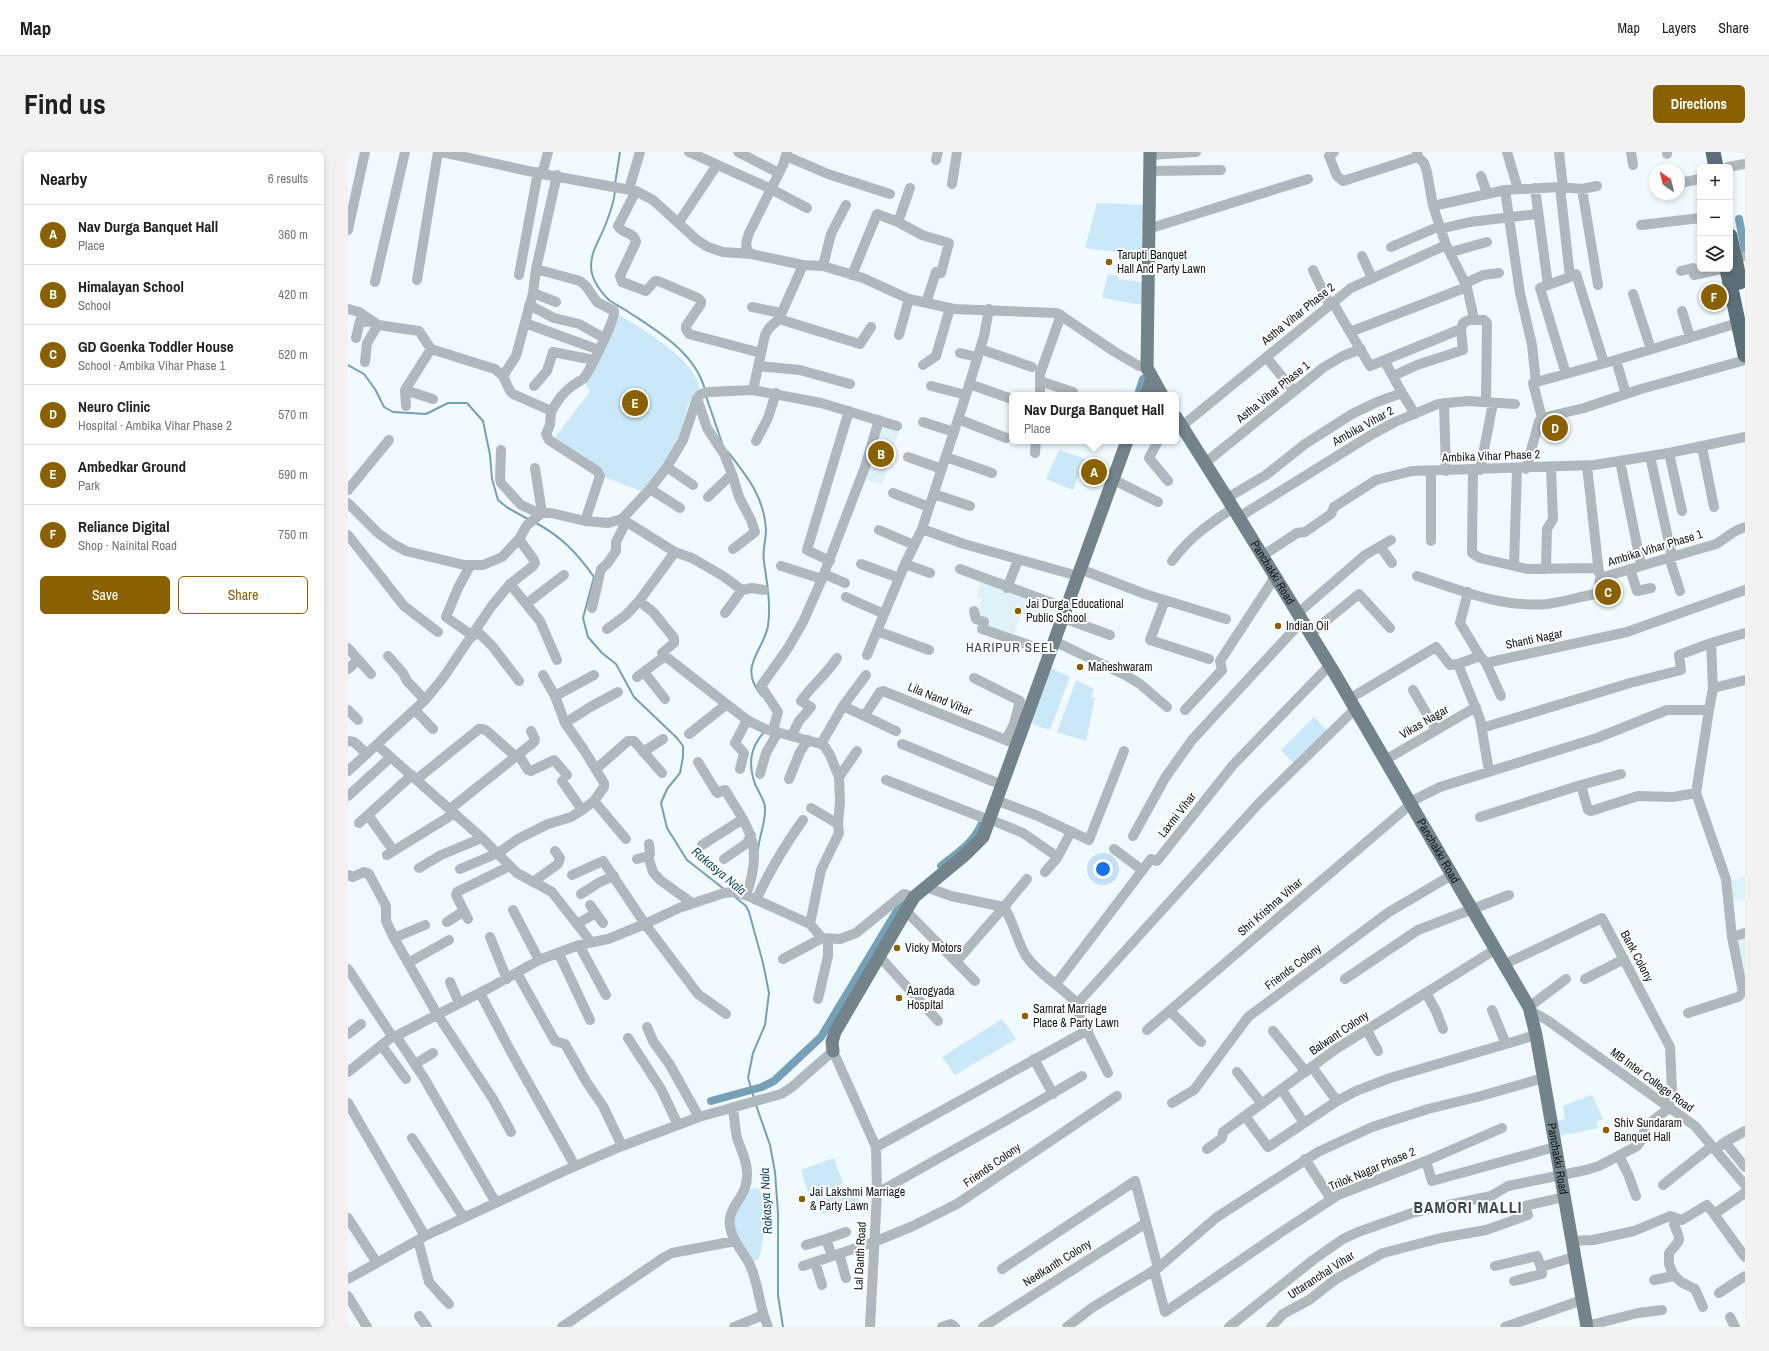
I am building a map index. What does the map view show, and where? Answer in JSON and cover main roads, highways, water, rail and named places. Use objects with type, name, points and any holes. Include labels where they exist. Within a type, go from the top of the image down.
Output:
[{"type":"highway","points":[[1704,152],[1706,164]]},
{"type":"highway","points":[[1713,152],[1715,164]]},
{"type":"highway","points":[[1733,251],[1741,293],[1745,355]]},
{"type":"main road","points":[[1147,392],[1150,373],[1148,229],[1150,154]]},
{"type":"main road","points":[[1150,373],[1160,392]]},
{"type":"main road","name":"Panchakki Road","points":[[1179,422],[1352,704],[1530,1009],[1536,1035],[1586,1327]]},
{"type":"main road","points":[[833,1051],[832,1042],[835,1032],[906,911],[910,896],[926,887],[983,837],[986,819],[996,800],[998,784],[1011,742],[1049,649],[1076,573],[1126,444]]},
{"type":"waterway","points":[[615,184],[620,152]]},
{"type":"waterway","points":[[615,191],[608,218],[592,255],[591,271],[594,280],[599,289],[609,300],[650,326],[674,344],[693,364],[705,390]]},
{"type":"waterway","points":[[1739,219],[1745,250]]},
{"type":"waterway","name":"Rakasya Nala","points":[[348,365],[364,374],[375,389],[384,407],[393,412],[426,414],[448,403],[467,403],[483,421],[490,455],[492,479],[498,500],[508,508],[528,519]]},
{"type":"waterway","points":[[1139,392],[1143,379]]},
{"type":"waterway","points":[[706,396],[722,443]]},
{"type":"waterway","points":[[728,452],[748,478],[758,497],[765,517],[766,529],[764,558],[769,618],[765,635],[752,668],[752,676],[755,686],[762,696]]},
{"type":"waterway","name":"Rakasya Nala","points":[[536,523],[554,534],[568,546],[594,577],[583,618],[588,637],[602,653],[616,664],[634,697],[677,738],[683,746],[683,757],[680,773],[667,789],[661,803],[667,828],[687,860],[724,889]]},
{"type":"waterway","points":[[758,850],[765,807],[755,784],[751,770],[751,763],[753,750],[764,732]]},
{"type":"waterway","points":[[941,866],[970,842],[979,830],[982,823]]},
{"type":"waterway","points":[[711,1101],[762,1087],[774,1081],[821,1037],[898,909],[909,896]]},
{"type":"waterway","name":"Rakasya Nala","points":[[735,897],[746,906],[749,912],[763,963],[769,993],[765,1025],[753,1053],[748,1078],[754,1098]]},
{"type":"waterway","name":"Rakasya Nala","points":[[756,1105],[770,1145],[775,1172],[778,1213],[778,1295],[783,1327]]},
{"type":"place","name":"Tarupti Banquet Hall And Party Lawn","points":[[1109,262]]},
{"type":"place","name":"Reliance Digital","points":[[1714,297]]},
{"type":"place","name":"Ambedkar Ground","points":[[635,403]]},
{"type":"place","name":"Neuro Clinic","points":[[1555,428]]},
{"type":"place","name":"Himalayan School","points":[[881,454]]},
{"type":"place","name":"Nav Durga Banquet Hall","points":[[1094,472]]},
{"type":"place","name":"GD Goenka Toddler House","points":[[1608,592]]},
{"type":"place","name":"Jai Durga Educational Public School","points":[[1018,611]]},
{"type":"place","name":"Indian Oil","points":[[1278,626]]},
{"type":"place","name":"Maheshwaram","points":[[1080,667]]},
{"type":"place","name":"Vicky Motors","points":[[897,948]]},
{"type":"place","name":"Aarogyada Hospital","points":[[899,998]]},
{"type":"place","name":"Samrat Marriage Place & Party Lawn","points":[[1025,1016]]},
{"type":"place","name":"Shiv Sundaram Banquet Hall","points":[[1606,1130]]},
{"type":"place","name":"Jai Lakshmi Marriage & Party Lawn","points":[[802,1199]]},
{"type":"district","name":"HARIPUR SEEL","points":[[1011,647]]},
{"type":"district","name":"BAMORI MALLI","points":[[1468,1207]]}]
